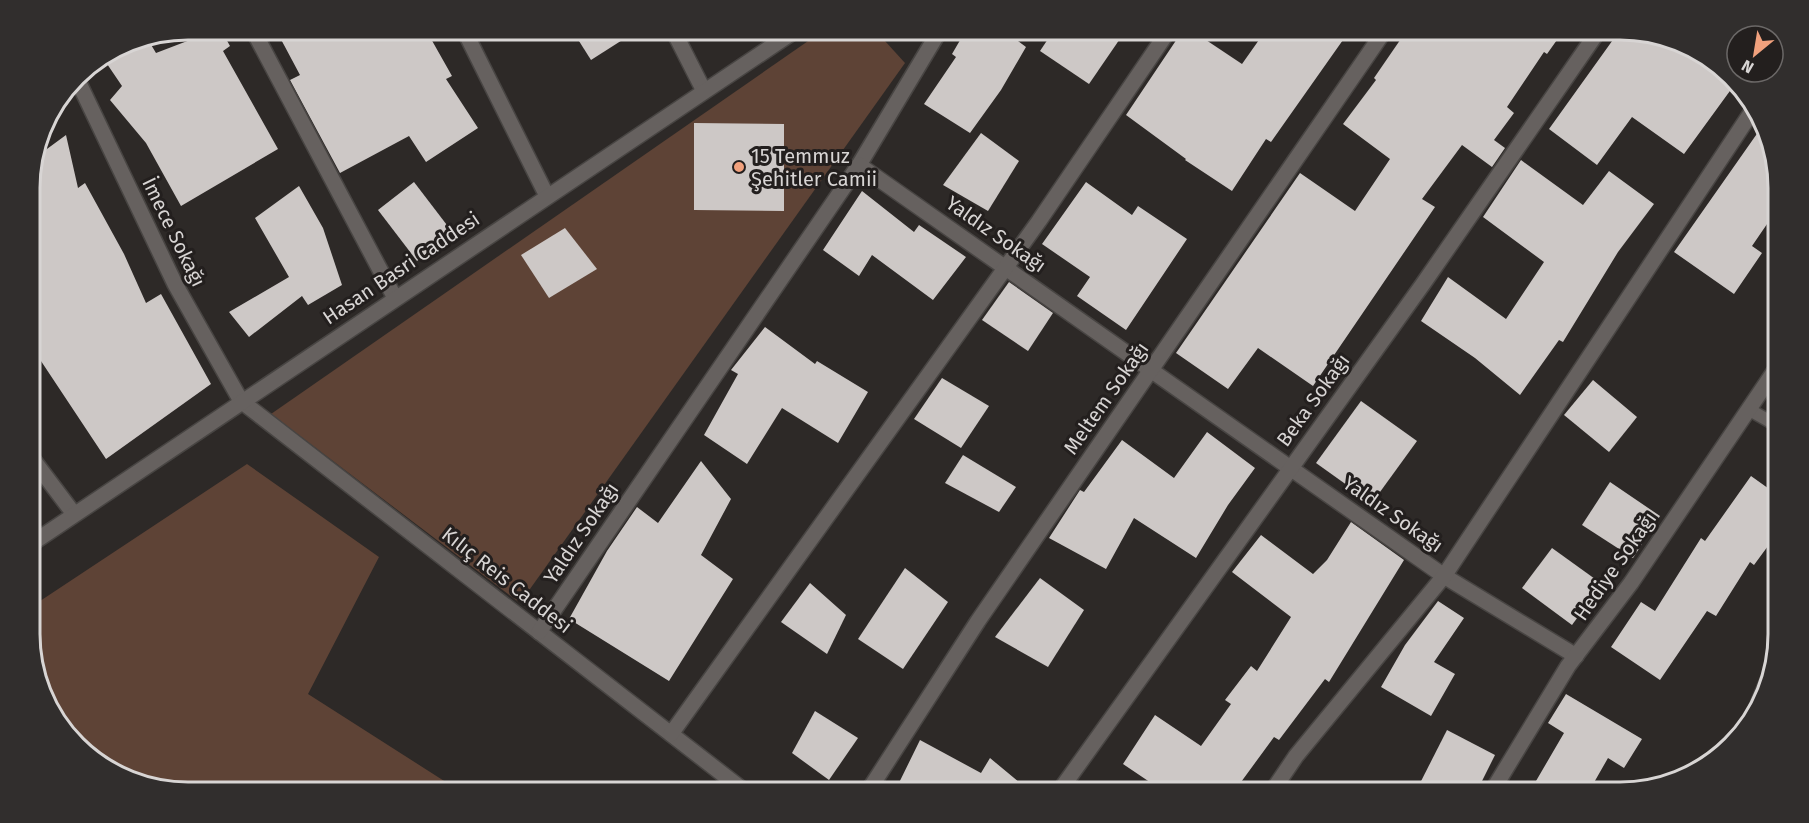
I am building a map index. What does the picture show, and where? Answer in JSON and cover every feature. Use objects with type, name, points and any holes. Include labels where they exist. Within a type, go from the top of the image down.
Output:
[{"type":"street","points":[[258,40],[395,298]]},
{"type":"street","points":[[469,40],[547,196]]},
{"type":"street","points":[[678,40],[704,91]]},
{"type":"street","name":"Hasan Basri Caddesi","points":[[40,538],[781,40]]},
{"type":"street","points":[[859,165],[933,40]]},
{"type":"street","points":[[671,734],[1006,266],[1161,40]]},
{"type":"street","name":"Meltem Sokağı","points":[[874,782],[978,621],[1378,40]]},
{"type":"street","name":"Beka Sokağı","points":[[1066,782],[1592,40]]},
{"type":"street","name":"İmece Sokağı","points":[[81,87],[175,284],[241,401]]},
{"type":"street","points":[[1278,782],[1296,756],[1444,576],[1750,116]]},
{"type":"street","name":"Yaldız Sokağı","points":[[539,632],[859,165],[1152,368],[1444,576],[1576,656]]},
{"type":"street","name":"Hediye Sokağı","points":[[1498,782],[1576,656],[1631,583],[1768,380]]},
{"type":"street","name":"Kılıç Reis Caddesi","points":[[241,401],[733,782]]},
{"type":"street","points":[[40,469],[74,514]]},
{"type":"lane","points":[[1748,408],[1768,420]]},
{"type":"shaded area","points":[[810,40],[884,40],[905,63],[520,603],[271,414]]},
{"type":"shaded area","points":[[247,464],[379,557],[308,694],[446,782],[179,782],[160,780],[132,771],[115,763],[84,739],[60,708],[46,673],[42,653],[40,601]]},
{"type":"building","points":[[190,40],[227,40],[230,46],[223,51],[278,149],[181,206],[146,143],[110,100],[122,86],[108,65],[141,48],[152,46],[156,53]]},
{"type":"building","points":[[281,40],[432,40],[452,76],[446,79],[478,128],[426,162],[409,136],[340,173],[290,80],[300,75]]},
{"type":"building","points":[[578,40],[622,40],[591,60]]},
{"type":"building","points":[[960,40],[1017,40],[1026,47],[1001,90],[970,133],[924,104],[956,57],[952,54]]},
{"type":"building","points":[[1047,40],[1119,40],[1089,84],[1040,51]]},
{"type":"building","points":[[1176,40],[1206,40],[1242,64],[1259,40],[1343,40],[1271,142],[1266,139],[1232,191],[1185,160],[1126,115]]},
{"type":"building","points":[[1400,40],[1557,40],[1547,54],[1544,52],[1507,107],[1514,113],[1494,140],[1505,148],[1492,167],[1462,145],[1422,199],[1435,207],[1313,386],[1258,348],[1228,389],[1176,353],[1300,173],[1355,211],[1390,159],[1343,124],[1376,80],[1374,78]]},
{"type":"building","points":[[1613,40],[1649,43],[1668,48],[1694,60],[1730,90],[1684,154],[1632,117],[1597,165],[1549,129]]},
{"type":"building","name":"15 Temmuz Şehitler Camii","points":[[694,123],[784,124],[784,211],[694,210]]},
{"type":"building","points":[[981,133],[1019,161],[988,211],[943,185]]},
{"type":"building","points":[[1757,133],[1767,170],[1768,223],[1752,246],[1762,253],[1734,294],[1674,252]]},
{"type":"building","points":[[66,135],[78,188],[85,183],[124,254],[146,303],[161,294],[211,384],[106,459],[41,360],[41,179],[46,150]]},
{"type":"building","points":[[1521,160],[1583,205],[1609,171],[1654,204],[1618,252],[1563,342],[1559,340],[1520,395],[1475,358],[1421,321],[1448,277],[1506,319],[1544,262],[1483,217]]},
{"type":"building","points":[[414,182],[453,233],[417,261],[378,210]]},
{"type":"building","points":[[1086,182],[1132,215],[1138,206],[1187,239],[1126,330],[1077,296],[1090,277],[1042,244]]},
{"type":"building","points":[[299,186],[323,228],[342,285],[308,305],[302,296],[249,337],[229,312],[289,277],[255,218]]},
{"type":"building","points":[[862,191],[914,232],[919,225],[966,257],[933,300],[872,255],[859,276],[823,250]]},
{"type":"building","points":[[565,228],[597,269],[549,298],[521,255]]},
{"type":"building","points":[[1009,282],[1053,313],[1028,351],[982,320]]},
{"type":"building","points":[[765,327],[815,364],[817,361],[868,392],[838,443],[782,408],[747,464],[704,435],[738,374],[731,370]]},
{"type":"building","points":[[942,378],[989,406],[961,448],[914,419]]},
{"type":"building","points":[[1593,380],[1637,417],[1609,452],[1564,415]]},
{"type":"building","points":[[1361,401],[1417,441],[1372,503],[1316,463]]},
{"type":"building","points":[[1207,432],[1255,468],[1228,505],[1196,558],[1134,518],[1106,569],[1049,538],[1080,490],[1084,492],[1122,440],[1174,478]]},
{"type":"building","points":[[963,455],[1016,487],[999,512],[945,483]]},
{"type":"building","points":[[701,461],[731,499],[701,555],[733,579],[669,681],[569,619],[607,551],[637,507],[658,523]]},
{"type":"building","points":[[1751,476],[1768,488],[1768,546],[1754,565],[1750,562],[1716,616],[1707,611],[1660,680],[1611,647],[1641,602],[1655,611],[1701,538],[1705,541]]},
{"type":"building","points":[[1610,482],[1660,516],[1633,558],[1582,525]]},
{"type":"building","points":[[1351,522],[1404,560],[1329,682],[1325,679],[1279,740],[1274,737],[1241,782],[1150,782],[1123,764],[1155,715],[1201,746],[1231,704],[1225,700],[1251,666],[1257,671],[1291,617],[1232,572],[1261,535],[1313,574],[1327,560]]},
{"type":"building","points":[[1552,548],[1602,584],[1572,625],[1522,588]]},
{"type":"building","points":[[905,568],[948,602],[903,669],[858,639]]},
{"type":"building","points":[[1040,578],[1084,610],[1048,667],[995,637]]},
{"type":"building","points":[[810,583],[846,615],[827,654],[781,622]]},
{"type":"building","points":[[1438,601],[1464,618],[1434,662],[1455,674],[1431,716],[1381,687],[1405,645]]},
{"type":"building","points":[[1566,694],[1642,739],[1624,768],[1608,758],[1594,782],[1535,782],[1564,733],[1548,723]]},
{"type":"building","points":[[815,711],[858,738],[829,780],[792,753]]},
{"type":"building","points":[[1447,730],[1495,755],[1482,782],[1421,782]]},
{"type":"building","points":[[920,740],[981,773],[990,758],[1019,782],[899,782]]},
{"type":"place","name":"15 Temmuz Şehitler Camii","points":[[739,167]]}]
